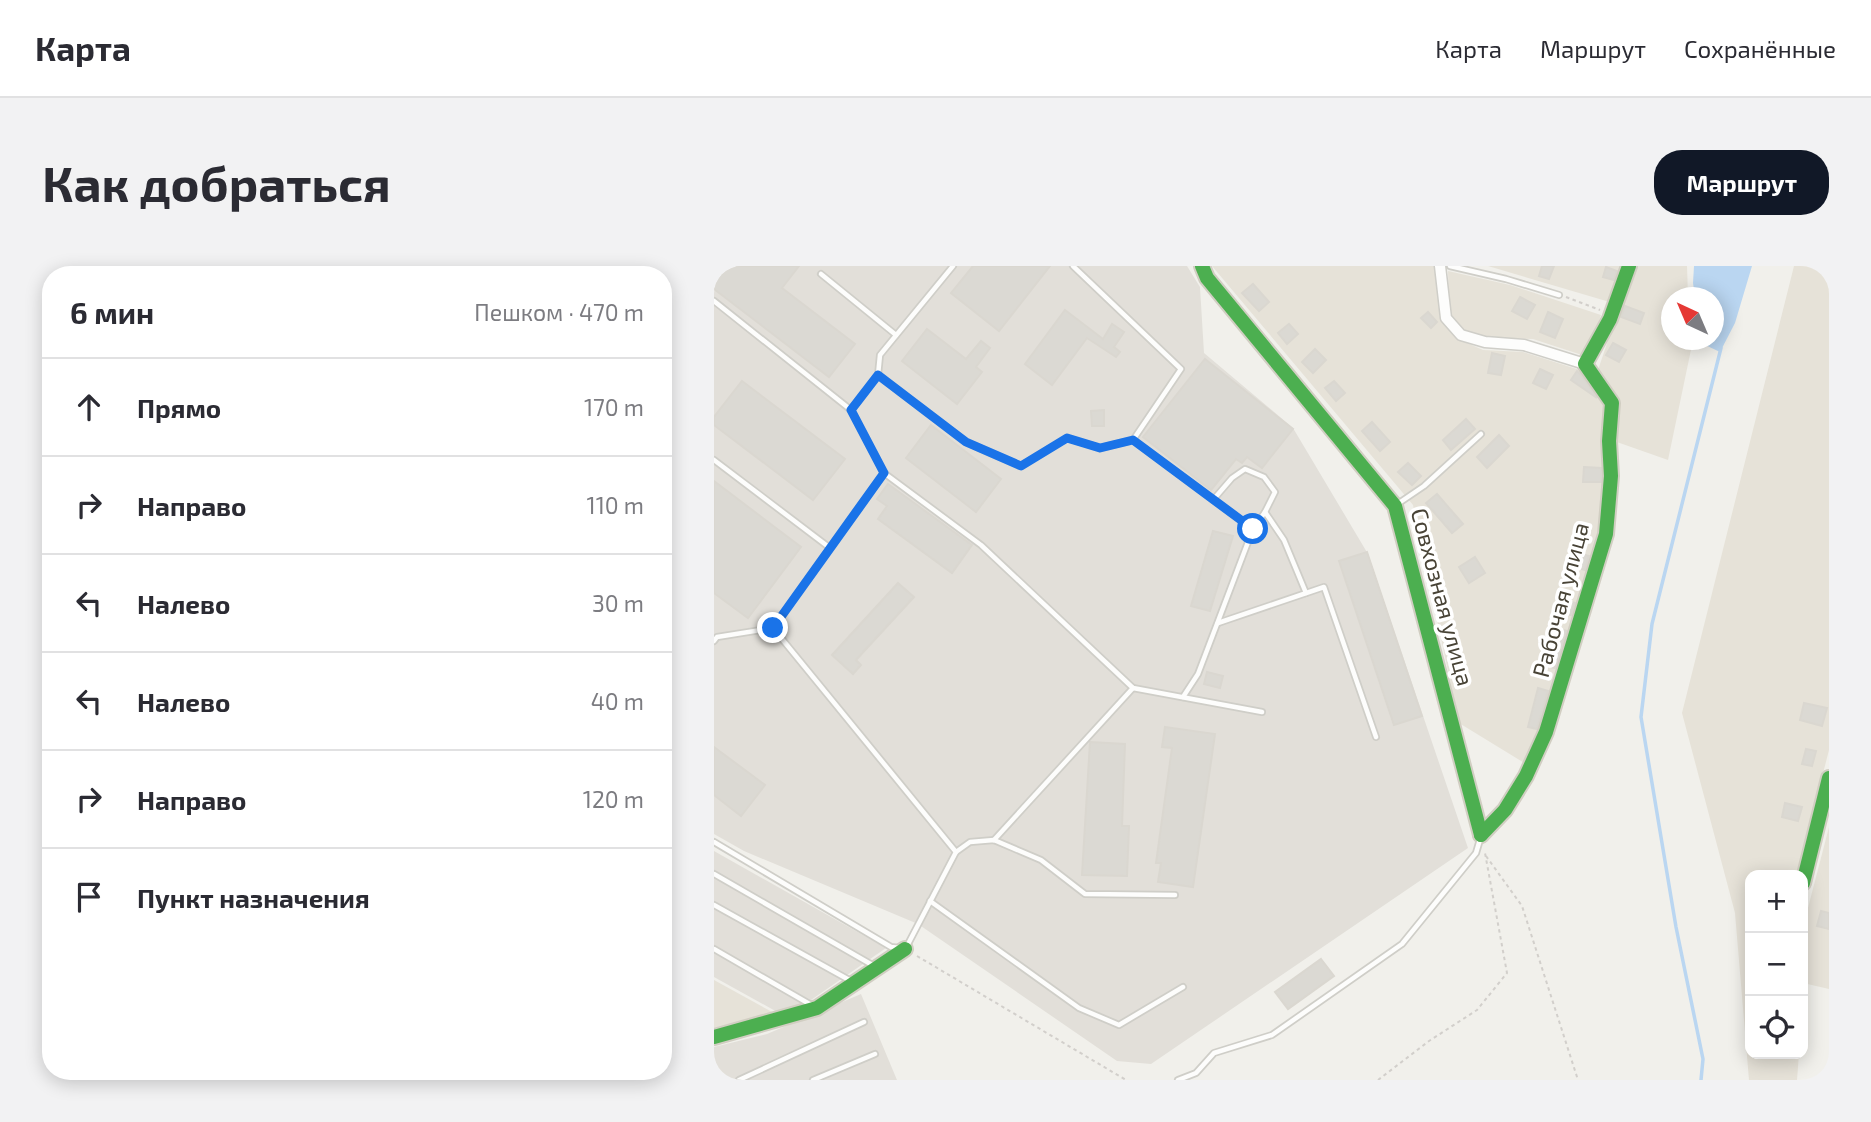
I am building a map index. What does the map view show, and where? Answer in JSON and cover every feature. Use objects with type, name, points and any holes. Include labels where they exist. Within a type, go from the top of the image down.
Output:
[{"type":"street","name":"Совхозная улица","points":[[1202,266],[1207,278],[1395,506],[1481,835]]},
{"type":"street","points":[[1440,266],[1446,318],[1461,335],[1485,342],[1524,345],[1585,364],[1612,315],[1629,266]]},
{"type":"street","name":"Рабочая улица","points":[[1481,835],[1505,810],[1526,776],[1546,732],[1606,534],[1611,475],[1609,441],[1612,403],[1585,364]]},
{"type":"street","points":[[1806,870],[1829,778]]},
{"type":"street","points":[[716,1034],[817,1008],[905,949]]},
{"type":"lane","points":[[851,410],[878,375],[880,355],[953,266]]},
{"type":"lane","points":[[878,375],[966,442],[1021,466],[1067,438],[1100,448],[1133,440],[1181,369],[1073,266]]},
{"type":"lane","points":[[1450,266],[1559,295]]},
{"type":"lane","points":[[821,274],[896,335]]},
{"type":"lane","points":[[714,301],[851,410],[884,473],[981,545],[1133,688],[1262,712]]},
{"type":"lane","points":[[1395,506],[1424,486],[1481,434]]},
{"type":"lane","points":[[1133,440],[1253,529]]},
{"type":"lane","points":[[714,460],[830,548]]},
{"type":"lane","points":[[1183,697],[1198,674],[1253,529],[1275,492],[1264,477],[1245,470],[1231,478],[1213,500]]},
{"type":"lane","points":[[715,638],[773,628],[884,473]]},
{"type":"lane","points":[[1265,512],[1284,540],[1306,593]]},
{"type":"lane","points":[[1218,623],[1324,587],[1376,737]]},
{"type":"lane","points":[[773,628],[956,852]]},
{"type":"lane","points":[[994,840],[1133,688]]},
{"type":"lane","points":[[1178,1080],[1196,1073],[1214,1053],[1272,1035],[1402,944],[1476,853],[1481,835]]},
{"type":"lane","points":[[714,842],[891,947],[905,949],[956,852],[970,842],[994,840],[1041,860],[1085,894],[1175,895]]},
{"type":"lane","points":[[714,874],[877,968]]},
{"type":"lane","points":[[930,901],[1079,1008],[1119,1025],[1183,987]]},
{"type":"lane","points":[[714,905],[855,983]]},
{"type":"lane","points":[[714,949],[817,1008]]},
{"type":"lane","points":[[739,1080],[864,1022]]},
{"type":"lane","points":[[813,1080],[875,1054]]},
{"type":"path","points":[[1559,295],[1612,315]]},
{"type":"path","points":[[1378,1080],[1429,1041],[1478,1010],[1507,973],[1481,835]]},
{"type":"path","points":[[1485,855],[1522,906],[1578,1080]]},
{"type":"path","points":[[905,949],[1126,1080]]},
{"type":"shaded area","points":[[714,266],[1187,266],[1200,287],[1204,353],[1293,428],[1368,554],[1468,848],[1151,1064],[1117,1061],[918,924],[744,851],[714,834]]},
{"type":"shaded area","points":[[1212,266],[1435,266],[1440,319],[1456,338],[1483,350],[1523,352],[1586,372],[1607,402],[1605,470],[1599,530],[1542,734],[1526,764],[1459,723],[1413,505]]},
{"type":"shaded area","points":[[1488,266],[1625,266],[1613,303]]},
{"type":"shaded area","points":[[1633,266],[1687,266],[1688,287],[1661,287],[1661,350],[1691,350],[1668,460],[1614,441],[1597,373]]},
{"type":"shaded area","points":[[1794,266],[1829,266],[1829,750],[1798,870],[1745,870],[1745,1032],[1735,913],[1682,713]]},
{"type":"shaded area","points":[[1448,271],[1510,285],[1601,315],[1592,342],[1582,355],[1533,339],[1486,338],[1463,330],[1449,314]]},
{"type":"shaded area","points":[[1829,827],[1829,989],[1808,984],[1808,908]]},
{"type":"shaded area","points":[[714,851],[886,948],[798,1009],[779,1013],[714,977]]},
{"type":"shaded area","points":[[714,980],[774,1013],[714,1028]]},
{"type":"shaded area","points":[[861,994],[897,1080],[714,1080],[714,1047],[767,1034]]},
{"type":"shaded area","points":[[1747,1059],[1799,1059],[1797,1080],[1749,1080]]},
{"type":"water","points":[[1694,266],[1752,266],[1735,323],[1724,344],[1724,287],[1694,287]]},
{"type":"building","points":[[714,266],[799,266],[782,288],[855,344],[829,377],[714,289]]},
{"type":"building","points":[[973,266],[1050,266],[999,331],[951,293]]},
{"type":"building","points":[[1542,266],[1554,266],[1549,279],[1539,276]]},
{"type":"building","points":[[1606,267],[1617,271],[1614,280],[1603,277]]},
{"type":"building","points":[[1253,284],[1269,302],[1259,311],[1242,293]]},
{"type":"building","points":[[1520,297],[1535,305],[1527,319],[1512,311]]},
{"type":"building","points":[[1625,306],[1644,313],[1640,324],[1621,317]]},
{"type":"building","points":[[1065,310],[1103,339],[1112,324],[1124,332],[1114,347],[1120,352],[1116,357],[1087,338],[1052,385],[1025,364]]},
{"type":"building","points":[[1428,312],[1437,322],[1431,328],[1421,318]]},
{"type":"building","points":[[1548,312],[1563,319],[1555,338],[1540,332]]},
{"type":"building","points":[[1289,324],[1298,334],[1287,344],[1278,333]]},
{"type":"building","points":[[927,329],[966,359],[981,341],[990,348],[976,367],[982,372],[957,404],[902,361]]},
{"type":"building","points":[[1613,343],[1626,350],[1619,362],[1606,355]]},
{"type":"building","points":[[1315,349],[1326,360],[1313,373],[1302,362]]},
{"type":"building","points":[[1492,353],[1505,356],[1501,375],[1488,373]]},
{"type":"building","points":[[1205,359],[1293,429],[1262,468],[1247,457],[1242,463],[1236,459],[1211,490],[1143,437]]},
{"type":"building","points":[[1540,369],[1553,375],[1546,389],[1533,383]]},
{"type":"building","points":[[1577,371],[1582,376],[1597,398],[1571,380]]},
{"type":"building","points":[[742,381],[845,459],[813,500],[714,425],[714,417]]},
{"type":"building","points":[[1334,381],[1345,393],[1336,401],[1325,388]]},
{"type":"building","points":[[1104,410],[1104,426],[1092,426],[1091,411]]},
{"type":"building","points":[[1466,419],[1475,429],[1451,450],[1443,440]]},
{"type":"building","points":[[1372,422],[1390,442],[1380,451],[1362,431]]},
{"type":"building","points":[[931,425],[1001,479],[976,512],[906,458]]},
{"type":"building","points":[[1499,435],[1509,446],[1487,468],[1477,457]]},
{"type":"building","points":[[1408,463],[1421,476],[1412,485],[1398,472]]},
{"type":"building","points":[[1584,467],[1601,468],[1601,482],[1583,482]]},
{"type":"building","points":[[714,481],[801,547],[748,618],[714,593]]},
{"type":"building","points":[[888,484],[972,545],[952,573],[878,519],[887,506],[877,499]]},
{"type":"building","points":[[1437,494],[1463,524],[1452,533],[1426,503]]},
{"type":"building","points":[[1213,531],[1233,536],[1210,611],[1191,606]]},
{"type":"building","points":[[1367,552],[1422,716],[1394,725],[1339,561]]},
{"type":"building","points":[[1577,553],[1589,556],[1585,570],[1574,567]]},
{"type":"building","points":[[1475,557],[1485,573],[1469,583],[1459,567]]},
{"type":"building","points":[[898,583],[914,597],[856,660],[861,665],[853,674],[832,655]]},
{"type":"building","points":[[1558,598],[1575,603],[1571,615],[1554,611]]},
{"type":"building","points":[[1555,628],[1567,631],[1555,668],[1546,666]]},
{"type":"building","points":[[1207,672],[1223,676],[1220,688],[1204,684]]},
{"type":"building","points":[[1538,688],[1548,691],[1537,729],[1528,727]]},
{"type":"building","points":[[1804,703],[1827,708],[1822,726],[1800,720]]},
{"type":"building","points":[[1165,727],[1215,734],[1193,887],[1158,882],[1161,863],[1156,863],[1172,748],[1162,747]]},
{"type":"building","points":[[1090,742],[1125,744],[1122,826],[1129,826],[1127,876],[1082,875]]},
{"type":"building","points":[[714,747],[765,785],[741,816],[714,795]]},
{"type":"building","points":[[1806,749],[1816,751],[1812,766],[1802,764]]},
{"type":"building","points":[[1785,803],[1802,807],[1798,821],[1782,817]]},
{"type":"building","points":[[1821,911],[1829,913],[1829,929],[1817,926]]},
{"type":"building","points":[[1321,959],[1334,976],[1288,1009],[1275,992]]},
{"type":"waterway","points":[[1701,1080],[1703,1059],[1676,927],[1641,717],[1652,624],[1720,350]]},
{"type":"traffic: fast","points":[[1202,266],[1207,278],[1395,506],[1481,835]]},
{"type":"traffic: fast","points":[[1481,835],[1505,810],[1526,776],[1546,732],[1606,534],[1611,476],[1609,441],[1612,403],[1585,364],[1610,319],[1629,266]]},
{"type":"traffic: fast","points":[[1806,870],[1829,778]]},
{"type":"traffic: fast","points":[[714,1037],[817,1008],[905,949]]},
{"type":"route","points":[[773,628],[884,473],[851,410],[878,375],[966,442],[1021,466],[1067,438],[1100,448],[1133,440],[1253,529]]}]
